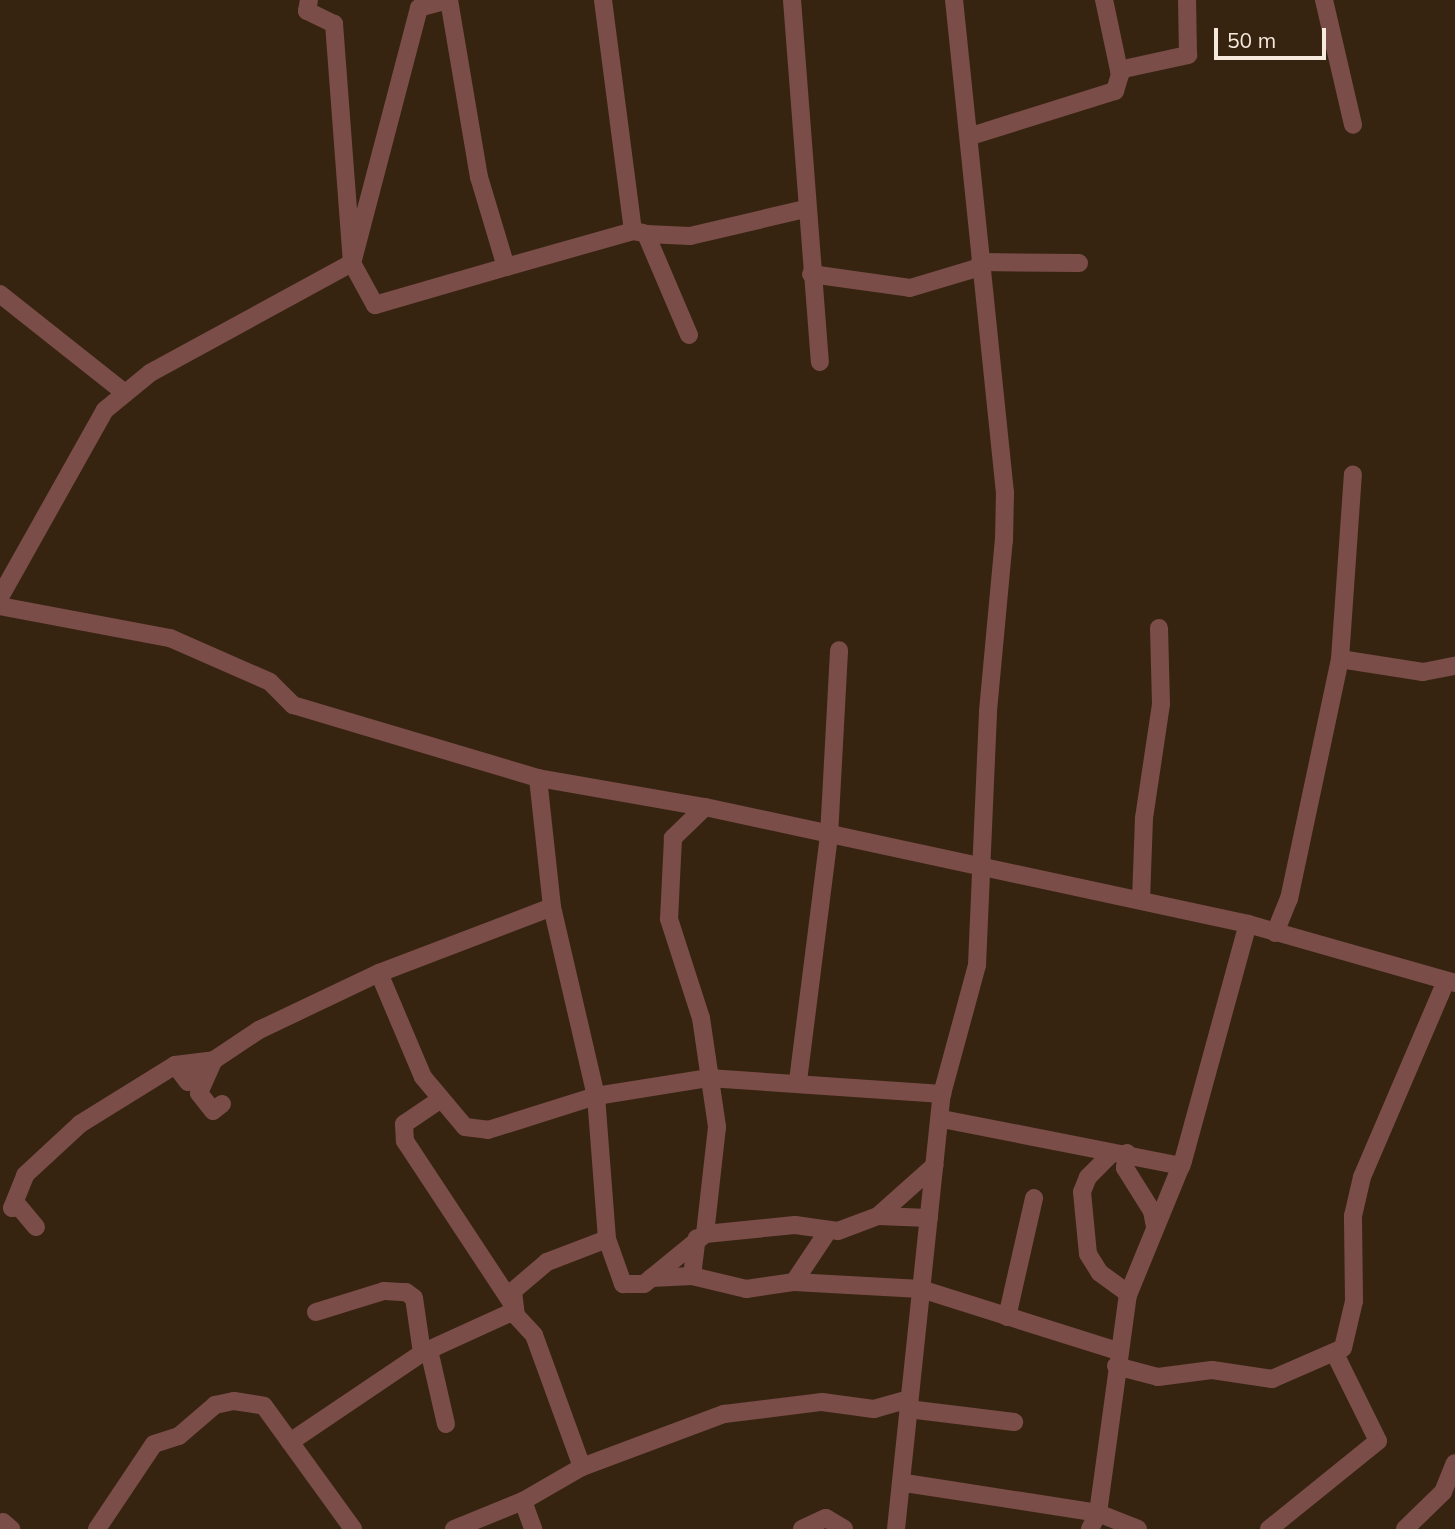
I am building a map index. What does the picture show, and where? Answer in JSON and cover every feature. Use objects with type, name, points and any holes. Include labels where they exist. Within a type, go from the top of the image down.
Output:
[{"type":"street","points":[[309,0],[307,11],[334,24],[352,263],[375,305],[640,232],[701,235],[805,209]]},
{"type":"street","points":[[0,597],[105,410],[150,373],[352,263],[420,4],[448,0],[479,177],[506,267]]},
{"type":"street","points":[[603,0],[640,232],[689,335]]},
{"type":"street","points":[[792,0],[805,209],[821,362]]},
{"type":"street","points":[[896,1529],[905,1483],[908,1404],[942,1119],[942,1094],[977,965],[985,872],[988,711],[1005,493],[980,265],[971,136],[954,0]]},
{"type":"street","points":[[971,136],[1105,99],[1115,91],[1119,70],[1104,0]]},
{"type":"street","points":[[1119,70],[1188,55],[1187,0]]},
{"type":"street","points":[[1324,0],[1353,125]]},
{"type":"street","points":[[811,274],[910,288],[980,265],[1079,263]]},
{"type":"street","points":[[0,295],[125,393]]},
{"type":"street","points":[[1275,933],[1289,899],[1340,659],[1353,474]]},
{"type":"street","points":[[0,606],[170,638],[270,682],[293,705],[538,778],[705,807],[985,872],[1141,900],[1248,923],[1450,982],[1362,1177],[1353,1216],[1350,1325],[1335,1354],[1272,1380],[1212,1370],[1158,1377],[1007,1317],[921,1289],[794,1282],[746,1289],[692,1276],[651,1278]]},
{"type":"street","points":[[1141,900],[1144,818],[1161,704],[1159,628]]},
{"type":"street","points":[[798,1081],[829,836],[839,650]]},
{"type":"street","points":[[1340,659],[1423,672],[1455,666]]},
{"type":"street","points":[[538,778],[552,907],[596,1097],[607,1239],[623,1284],[634,1288],[651,1278],[701,1236],[795,1225],[828,1231],[878,1216],[929,1218]]},
{"type":"street","points":[[692,1276],[716,1168],[701,1018],[669,919],[673,838],[705,807]]},
{"type":"street","points":[[222,1104],[213,1111],[199,1093],[209,1068],[259,1030],[379,973],[552,907]]},
{"type":"street","points":[[1094,1521],[1128,1293],[1181,1166],[1216,1057],[1248,923]]},
{"type":"street","points":[[379,973],[438,1101],[477,1130],[596,1097],[708,1078],[798,1081],[942,1094]]},
{"type":"street","points":[[36,1227],[6,1209],[25,1175],[80,1124],[175,1065],[209,1068]]},
{"type":"street","points":[[438,1101],[404,1124],[405,1141],[534,1335],[582,1467]]},
{"type":"street","points":[[942,1119],[1181,1166]]},
{"type":"street","points":[[1119,1153],[1125,1168],[1152,1211],[1155,1226]]},
{"type":"street","points":[[1119,1153],[1087,1177],[1082,1192],[1088,1254],[1100,1273],[1128,1293]]},
{"type":"street","points":[[878,1216],[935,1165]]},
{"type":"street","points":[[1007,1317],[1034,1198]]},
{"type":"street","points":[[794,1282],[828,1231]]},
{"type":"street","points":[[290,1442],[425,1352],[513,1307],[519,1281],[547,1262],[607,1239]]},
{"type":"street","points":[[316,1312],[384,1291],[406,1292],[414,1297],[425,1352],[446,1424]]},
{"type":"street","points":[[1269,1529],[1378,1441],[1335,1354]]},
{"type":"street","points":[[454,1529],[523,1501],[582,1467],[724,1414],[822,1402],[874,1409],[908,1404],[1014,1422]]},
{"type":"street","points":[[97,1529],[154,1444],[179,1436],[215,1405],[264,1406],[353,1529]]},
{"type":"street","points":[[1405,1529],[1443,1492],[1455,1463]]},
{"type":"street","points":[[905,1483],[1138,1529]]},
{"type":"street","points":[[523,1501],[533,1529]]},
{"type":"street","points":[[802,1529],[825,1518],[844,1529]]}]
